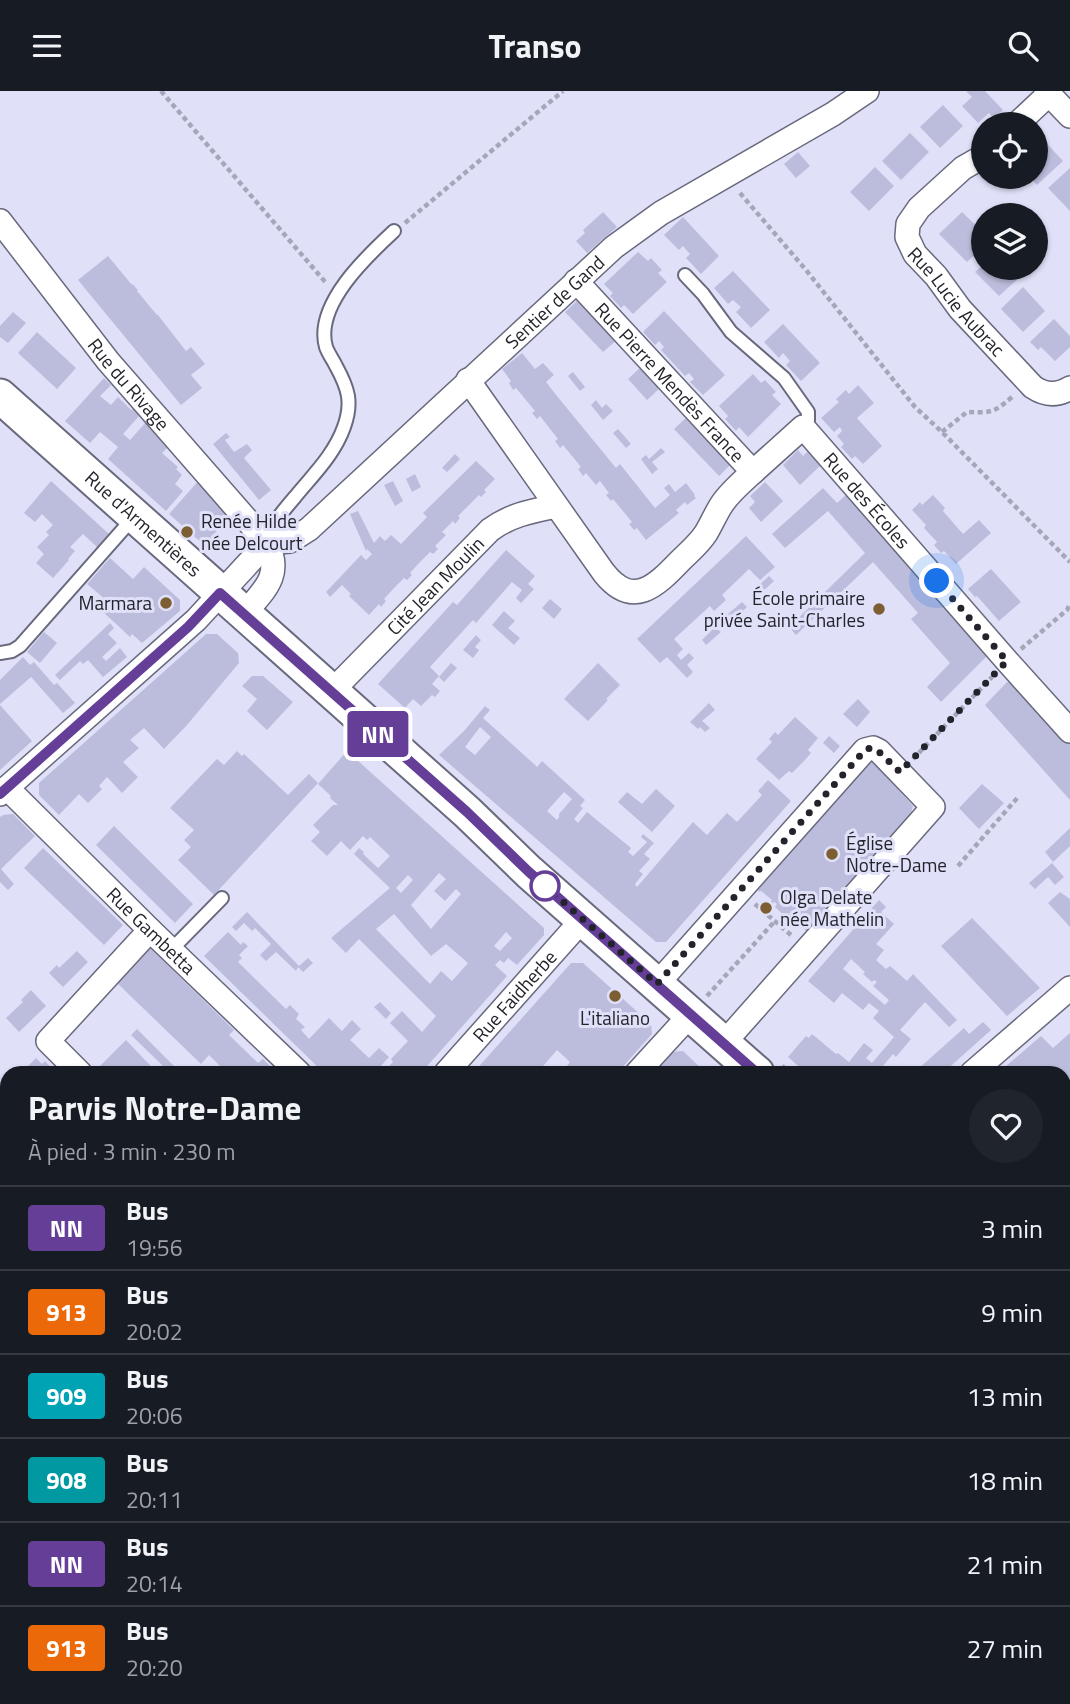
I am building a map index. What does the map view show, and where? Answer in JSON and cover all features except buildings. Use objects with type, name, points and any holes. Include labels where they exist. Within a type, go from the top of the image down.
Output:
[{"type":"main road","name":"Rue d'Armentières","points":[[0,396],[657,984],[698,1005],[724,1043],[749,1066]]},
{"type":"street","name":"Sentier de Gand","points":[[267,543],[285,542],[302,534],[576,281],[644,224],[833,114],[867,91]]},
{"type":"street","points":[[1029,112],[1048,92],[1070,116]]},
{"type":"street","name":"Rue Lucie Aubrac","points":[[971,163],[919,208],[908,224],[908,243],[960,309],[1029,383],[1048,394],[1061,393],[1070,388]]},
{"type":"street","name":"Rue du Rivage","points":[[0,221],[108,361],[267,543]]},
{"type":"street","name":"Rue Pierre Mendès France","points":[[576,281],[753,472],[803,427]]},
{"type":"street","points":[[468,380],[609,579],[622,589],[642,591],[660,583],[699,542],[724,500],[753,472]]},
{"type":"street","name":"Rue des Écoles","points":[[803,427],[1070,731]]},
{"type":"street","name":"Cité Jean Moulin","points":[[331,692],[497,524],[517,515],[556,506]]},
{"type":"street","points":[[232,604],[267,543]]},
{"type":"street","points":[[3,791],[188,627],[266,587],[274,561],[267,543]]},
{"type":"street","points":[[657,984],[865,750],[876,749],[933,807],[724,1043]]},
{"type":"street","name":"Rue Gambetta","points":[[3,791],[292,1066]]},
{"type":"street","name":"Rue Faidherbe","points":[[452,1066],[583,919]]},
{"type":"street","points":[[73,1066],[48,1041],[150,930]]},
{"type":"street","points":[[980,1066],[1070,988]]},
{"type":"street","points":[[643,1066],[698,1005]]},
{"type":"lane","points":[[267,543],[278,519],[329,457],[347,415],[349,393],[326,347],[325,335],[326,323],[337,295],[357,267],[394,231]]},
{"type":"lane","points":[[685,275],[731,332],[784,378],[808,412],[808,420],[803,427]]},
{"type":"lane","points":[[0,653],[20,646],[135,517]]},
{"type":"lane","points":[[171,950],[222,898]]},
{"type":"path","points":[[161,91],[337,295]]},
{"type":"path","points":[[394,231],[563,91]]},
{"type":"path","points":[[725,176],[806,270],[915,407],[1070,562]]},
{"type":"path","points":[[942,432],[967,412],[987,413],[1000,408],[1029,383]]},
{"type":"path","points":[[900,772],[1007,661],[1067,610],[1070,604]]},
{"type":"path","points":[[958,866],[1019,796]]},
{"type":"path","points":[[739,891],[808,949]]},
{"type":"path","points":[[698,1005],[775,921]]},
{"type":"bus line","name":"NN","points":[[0,794],[188,627],[220,593],[749,1066]]},
{"type":"place","name":"Renée Hilde née Delcourt","points":[[187,532]]},
{"type":"place","name":"Marmara","points":[[166,603]]},
{"type":"place","name":"École primaire privée Saint-Charles","points":[[879,609]]},
{"type":"place","name":"Église Notre-Dame","points":[[832,854]]},
{"type":"place","name":"Olga Delate née Mathelin","points":[[766,908]]},
{"type":"place","name":"L'italiano","points":[[615,996]]},
{"type":"route","points":[[545,886],[657,984],[865,750],[876,749],[900,772],[1007,661],[937,581]]}]
